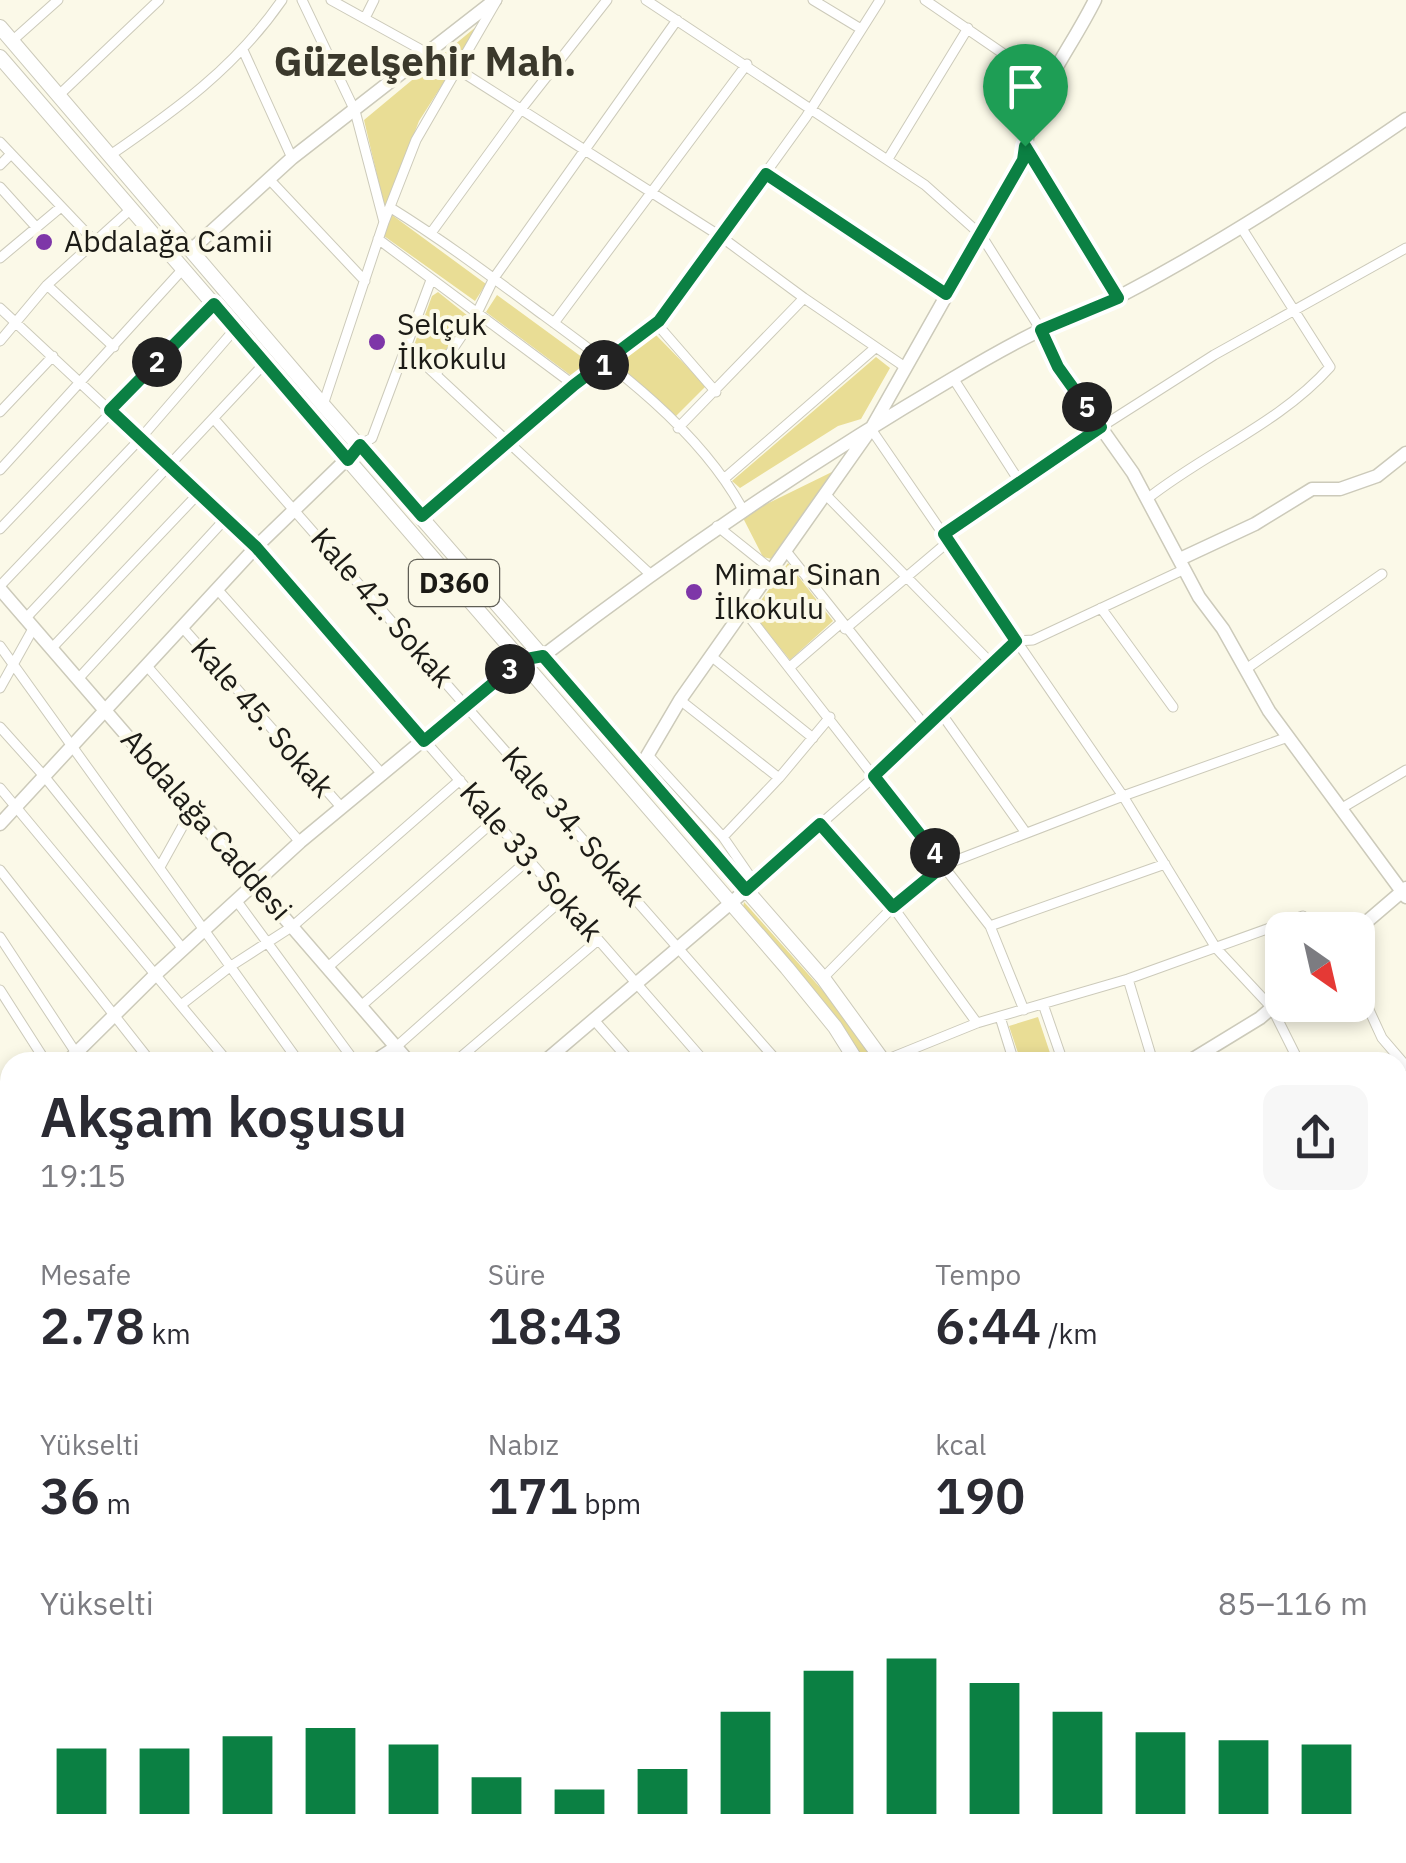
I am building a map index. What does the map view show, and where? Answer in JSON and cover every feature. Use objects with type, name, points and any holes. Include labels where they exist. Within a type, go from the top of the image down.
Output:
[{"type":"main road","name":"D360","points":[[0,27],[543,656],[644,761],[750,886],[877,1052]]},
{"type":"main road","name":"D360","points":[[0,57],[812,997],[850,1052]]},
{"type":"street","points":[[12,42],[58,0]]},
{"type":"street","points":[[138,0],[147,13]]},
{"type":"street","points":[[58,96],[159,0]]},
{"type":"street","points":[[109,156],[220,74],[282,0]]},
{"type":"street","points":[[302,0],[355,111],[384,222]]},
{"type":"street","points":[[331,0],[427,53]]},
{"type":"street","points":[[364,18],[374,0]]},
{"type":"street","points":[[190,250],[292,158],[496,0]]},
{"type":"street","points":[[323,404],[416,140],[496,0]]},
{"type":"street","points":[[430,232],[607,0]]},
{"type":"street","points":[[646,0],[888,159],[925,185],[981,235],[1041,330],[1058,367],[1146,499],[1199,597],[1288,737],[1405,892],[1375,916]]},
{"type":"street","points":[[813,0],[861,30]]},
{"type":"street","points":[[422,516],[574,385],[656,323],[766,174],[880,0]]},
{"type":"street","points":[[925,0],[1046,82]]},
{"type":"street","points":[[750,886],[723,836],[644,761],[680,700],[871,429],[1023,160],[1039,95],[1095,0]]},
{"type":"street","points":[[436,374],[477,313],[494,278],[677,20]]},
{"type":"street","points":[[888,159],[968,28]]},
{"type":"street","points":[[243,50],[292,158]]},
{"type":"street","points":[[554,323],[747,64]]},
{"type":"street","points":[[459,70],[720,236],[904,367]]},
{"type":"street","points":[[80,1052],[156,974],[300,842],[521,660],[543,656],[742,508],[953,378],[1041,330],[1118,298],[1286,201],[1406,118]]},
{"type":"street","points":[[0,142],[96,243]]},
{"type":"street","points":[[1025,146],[1118,298]]},
{"type":"street","points":[[0,165],[12,154]]},
{"type":"street","points":[[766,174],[946,294]]},
{"type":"street","points":[[269,179],[364,281]]},
{"type":"street","points":[[0,187],[36,228]]},
{"type":"street","points":[[0,258],[60,207]]},
{"type":"street","points":[[392,208],[608,362],[725,478],[742,508]]},
{"type":"street","points":[[0,341],[47,285],[131,209]]},
{"type":"street","points":[[1146,499],[1193,464],[1294,404],[1330,368],[1241,227]]},
{"type":"street","points":[[378,240],[574,385]]},
{"type":"street","points":[[790,666],[906,577],[946,538],[1101,427],[1214,354],[1406,248]]},
{"type":"street","points":[[0,470],[182,270]]},
{"type":"street","points":[[0,824],[256,547],[360,445],[372,438],[431,280]]},
{"type":"street","points":[[47,285],[114,347]]},
{"type":"street","points":[[678,428],[804,298]]},
{"type":"street","points":[[0,529],[214,304]]},
{"type":"street","name":"Kale 33. Sokak","points":[[0,308],[256,547],[697,1052]]},
{"type":"street","points":[[656,323],[716,392]]},
{"type":"street","points":[[0,588],[140,439],[235,329]]},
{"type":"street","points":[[407,348],[650,574]]},
{"type":"street","points":[[725,478],[874,348]]},
{"type":"street","points":[[0,412],[52,356]]},
{"type":"street","points":[[0,688],[30,623],[264,363]]},
{"type":"street","points":[[953,378],[1021,484]]},
{"type":"street","name":"Kale 42. Sokak","points":[[214,419],[467,706]]},
{"type":"street","points":[[871,429],[1122,796],[1216,948],[1265,993]]},
{"type":"street","points":[[561,1052],[874,776],[1016,641],[1033,640],[1102,608],[1312,489],[1340,489],[1377,476],[1406,454]]},
{"type":"street","points":[[52,648],[199,493]]},
{"type":"street","points":[[826,495],[992,664]]},
{"type":"street","points":[[79,678],[227,517]]},
{"type":"street","points":[[717,526],[772,570]]},
{"type":"street","points":[[786,552],[926,726]]},
{"type":"street","points":[[1246,669],[1382,574]]},
{"type":"street","name":"Abdalağa Caddesi","points":[[0,588],[400,1052]]},
{"type":"street","points":[[217,589],[383,775]]},
{"type":"street","points":[[1102,608],[1173,707]]},
{"type":"street","points":[[744,610],[990,926],[1024,1010]]},
{"type":"street","name":"Kale 45. Sokak","points":[[182,628],[342,808]]},
{"type":"street","points":[[0,646],[293,1052]]},
{"type":"street","points":[[711,656],[813,738]]},
{"type":"street","points":[[146,665],[300,842]]},
{"type":"street","points":[[680,700],[779,778]]},
{"type":"street","name":"Kale 34. Sokak","points":[[467,706],[769,1052]]},
{"type":"street","points":[[940,712],[1026,833]]},
{"type":"street","points":[[723,836],[830,717]]},
{"type":"street","points":[[0,727],[183,949]]},
{"type":"street","points":[[823,978],[893,907],[944,865],[1288,737]]},
{"type":"street","points":[[1342,808],[1406,770]]},
{"type":"street","points":[[181,1005],[231,966],[293,926],[460,780]]},
{"type":"street","points":[[0,788],[220,1052]]},
{"type":"street","points":[[160,867],[191,812]]},
{"type":"street","points":[[328,968],[494,820]]},
{"type":"street","points":[[820,824],[893,907],[976,1023]]},
{"type":"street","points":[[361,1006],[528,860]]},
{"type":"street","points":[[990,926],[1165,864]]},
{"type":"street","points":[[0,870],[144,1052]]},
{"type":"street","points":[[388,1052],[564,898]]},
{"type":"street","points":[[236,900],[347,1052]]},
{"type":"street","points":[[908,1052],[976,1023],[1128,978],[1265,930]]},
{"type":"street","points":[[0,938],[70,1052]]},
{"type":"street","points":[[467,1052],[598,940]]},
{"type":"street","points":[[1128,978],[1150,1052]]},
{"type":"street","points":[[0,990],[40,1052]]},
{"type":"street","points":[[1044,1004],[1060,1052]]},
{"type":"street","points":[[1203,1052],[1265,1012]]},
{"type":"street","points":[[1000,1017],[1011,1052]]},
{"type":"street","points":[[594,1020],[622,1052]]},
{"type":"street","points":[[1284,1022],[1295,1052]]},
{"type":"street","points":[[1375,1022],[1394,1052]]},
{"type":"shaded area","points":[[483,21],[419,121],[385,209],[364,120]]},
{"type":"shaded area","points":[[392,215],[486,284],[475,301],[384,236]]},
{"type":"shaded area","points":[[438,292],[468,316],[435,367],[413,348],[432,296]]},
{"type":"shaded area","points":[[497,295],[590,363],[573,377],[486,312]]},
{"type":"shaded area","points":[[655,334],[706,386],[675,417],[622,368],[622,361]]},
{"type":"shaded area","points":[[876,357],[890,368],[861,419],[838,426],[740,488],[732,481]]},
{"type":"shaded area","points":[[838,469],[772,559],[763,557],[742,516]]},
{"type":"shaded area","points":[[788,563],[833,621],[790,660],[752,613]]},
{"type":"shaded area","points":[[744,902],[840,1010],[872,1052],[858,1052],[832,1013],[743,907]]},
{"type":"shaded area","points":[[1038,1017],[1050,1052],[1018,1052],[1009,1026]]},
{"type":"place","name":"Abdalağa Camii","points":[[44,242]]},
{"type":"place","name":"Selçuk İlkokulu","points":[[377,342]]},
{"type":"place","name":"Mimar Sinan İlkokulu","points":[[694,592]]},
{"type":"district","name":"Güzelşehir Mah.","points":[[425,62]]},
{"type":"route","points":[[1025,146],[1118,298],[1041,330],[1058,367],[1101,427],[944,534],[1016,641],[874,776],[944,865],[893,907],[820,824],[746,890],[543,656],[521,660],[424,741],[256,547],[110,410],[214,304],[348,460],[360,445],[422,516],[574,385],[659,321],[766,174],[946,294],[1023,160],[1025,146]]}]
